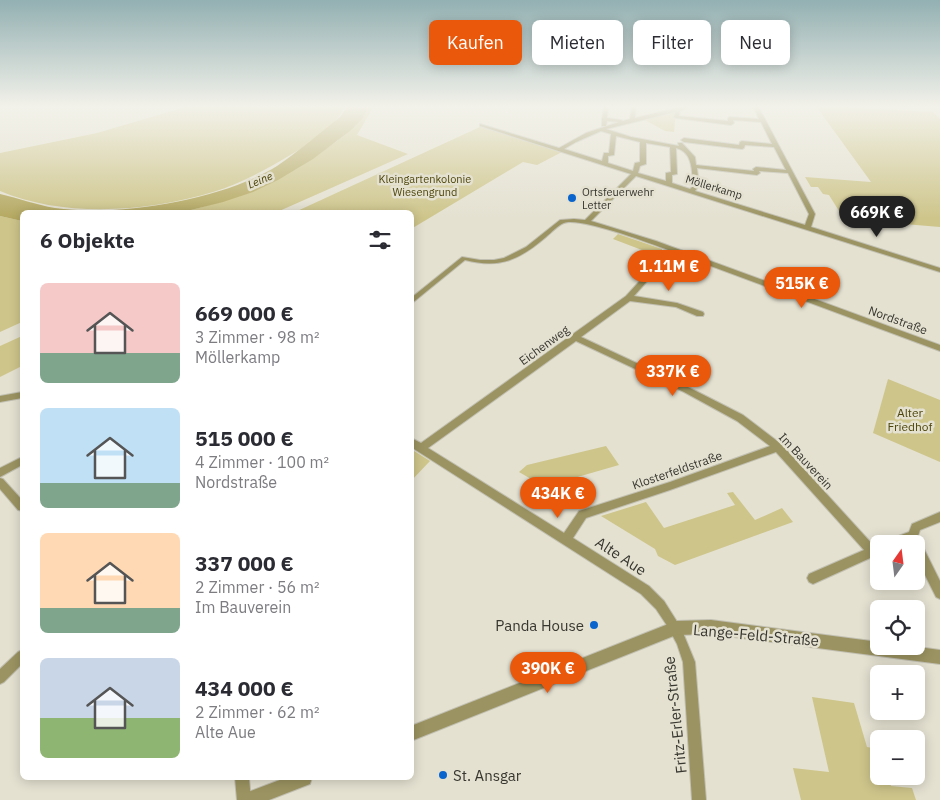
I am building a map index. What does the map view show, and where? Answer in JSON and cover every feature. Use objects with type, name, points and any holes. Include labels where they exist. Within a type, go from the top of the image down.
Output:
[{"type":"street","name":"Möllerkamp","points":[[542,143],[940,270]]},
{"type":"street","points":[[561,149],[571,143]]},
{"type":"street","points":[[605,163],[606,154],[611,155],[613,143]]},
{"type":"street","points":[[587,222],[635,173],[637,164],[643,164],[643,143]]},
{"type":"street","points":[[659,143],[682,148],[692,157],[696,186],[692,191]]},
{"type":"street","points":[[682,143],[682,148]]},
{"type":"street","points":[[705,143],[742,147],[742,143]]},
{"type":"street","points":[[746,143],[777,146]]},
{"type":"street","points":[[776,143],[812,214],[808,227]]},
{"type":"street","points":[[669,184],[669,173],[674,174],[672,146]]},
{"type":"street","points":[[694,166],[757,173],[756,169],[791,172]]},
{"type":"street","points":[[414,300],[464,258],[484,263],[512,260],[565,220]]},
{"type":"street","name":"Nordstraße","points":[[565,220],[587,222],[671,250],[940,348]]},
{"type":"street","name":"Eichenweg","points":[[421,448],[630,298],[671,250]]},
{"type":"street","points":[[630,298],[677,305],[700,314]]},
{"type":"street","name":"Im Bauverein","points":[[575,338],[687,390],[740,418],[778,447],[834,510],[870,546]]},
{"type":"street","points":[[0,399],[20,395]]},
{"type":"street","name":"Alte Aue","points":[[414,444],[645,590],[656,599],[676,628]]},
{"type":"street","name":"Klosterfeldstraße","points":[[566,540],[583,514],[670,486],[778,447]]},
{"type":"street","points":[[0,473],[20,462]]},
{"type":"street","points":[[0,482],[20,505]]},
{"type":"street","points":[[915,535],[916,527],[940,517]]},
{"type":"street","points":[[814,578],[870,553]]},
{"type":"street","points":[[925,562],[940,593]]},
{"type":"street","name":"Lange-Feld-Straße","points":[[414,733],[676,628],[711,627],[940,657]]},
{"type":"street","name":"Fritz-Erler-Straße","points":[[676,628],[683,642],[689,662],[699,800]]},
{"type":"street","points":[[0,678],[20,658]]},
{"type":"street","points":[[242,780],[244,800]]},
{"type":"street","points":[[249,800],[299,780]]},
{"type":"green space","points":[[47,143],[309,143],[253,176],[213,192],[161,204],[134,208],[106,209],[51,205],[25,200],[0,191],[0,153]]},
{"type":"green space","points":[[333,143],[379,143],[408,154],[282,210],[190,210],[256,189],[307,162]]},
{"type":"green space","name":"Kleingartenkolonie Wiesengrund","points":[[444,143],[535,143],[562,152],[537,165],[523,162],[414,227],[414,210],[299,210]]},
{"type":"green space","points":[[843,143],[940,143],[940,227],[844,219],[829,195],[823,194],[818,187],[811,187],[805,177],[871,182]]},
{"type":"green space","points":[[0,216],[20,221],[20,323],[0,332]]},
{"type":"green space","points":[[618,234],[662,249],[662,253],[655,255],[613,239]]},
{"type":"green space","points":[[20,337],[20,367],[0,377],[0,346]]},
{"type":"green space","name":"Alter Friedhof","points":[[888,379],[940,400],[940,462],[873,433]]},
{"type":"green space","points":[[606,446],[619,465],[567,480],[566,485],[531,479],[519,472],[527,465]]},
{"type":"green space","points":[[414,451],[430,461],[414,478]]},
{"type":"green space","points":[[733,492],[755,520],[782,508],[793,522],[675,565],[658,556],[655,549],[601,516],[646,502],[664,528],[735,505],[727,493]]},
{"type":"green space","points":[[812,697],[854,703],[867,747],[870,748],[870,785],[912,788],[916,800],[801,800],[793,768],[829,772]]},
{"type":"water","name":"Leine","points":[[307,143],[334,143],[313,159],[278,180],[253,192],[223,202],[191,210],[109,210],[169,203],[199,197],[228,188],[254,178],[277,166]]},
{"type":"water","points":[[0,194],[41,205],[81,210],[20,210],[20,221],[0,216]]},
{"type":"place","name":"Ortsfeuerwehr Letter","points":[[572,198]]},
{"type":"place","name":"Panda House","points":[[594,625]]},
{"type":"place","name":"St. Ansgar","points":[[443,775]]}]
